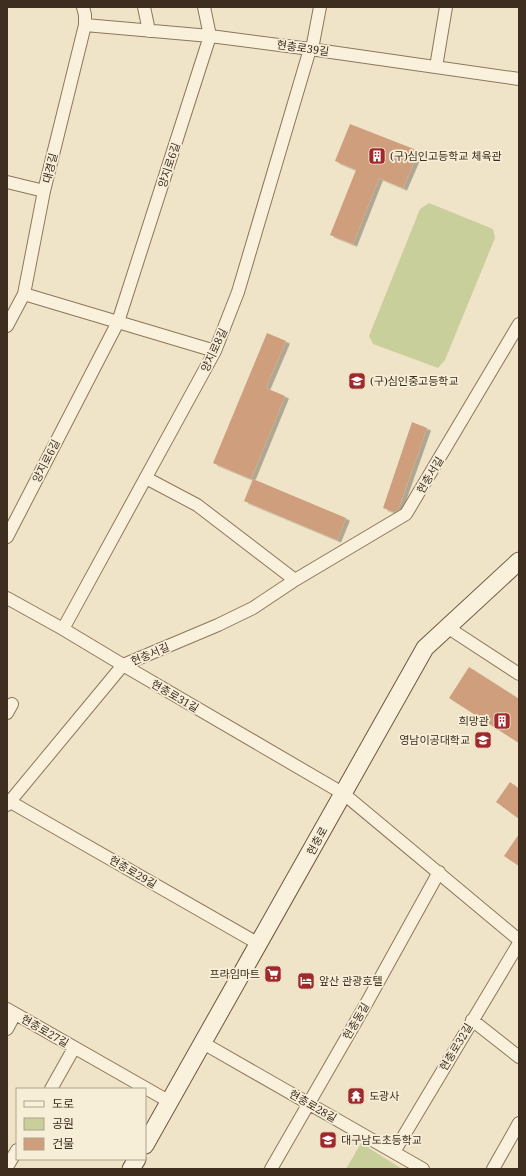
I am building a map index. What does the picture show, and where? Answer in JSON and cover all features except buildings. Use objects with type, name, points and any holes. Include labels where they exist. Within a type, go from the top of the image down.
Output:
[{"type":"main road","name":"현충로","points":[[146,1143],[425,648],[519,561]]},
{"type":"main road","points":[[131,1169],[136,1160]]},
{"type":"street","name":"대경길","points":[[7,326],[24,294],[44,191],[85,25],[83,7]]},
{"type":"street","points":[[144,7],[149,31]]},
{"type":"street","name":"양지로6길","points":[[7,537],[118,322],[210,36],[204,7]]},
{"type":"street","name":"양지로8길","points":[[63,629],[215,351],[238,292],[311,49],[320,7]]},
{"type":"street","points":[[436,67],[446,7]]},
{"type":"street","name":"현충로39길","points":[[85,25],[210,36],[519,79]]},
{"type":"street","points":[[7,182],[44,191]]},
{"type":"street","points":[[24,294],[215,351]]},
{"type":"street","name":"현충서길","points":[[8,803],[123,665],[218,625],[253,608],[295,580],[406,514],[519,324]]},
{"type":"street","points":[[146,478],[197,505],[295,580]]},
{"type":"street","name":"현충로31길","points":[[7,598],[63,629],[344,794]]},
{"type":"street","points":[[447,628],[519,674]]},
{"type":"street","name":"현충로32길","points":[[344,794],[439,872],[519,941],[394,1152]]},
{"type":"street","name":"현충로29길","points":[[8,803],[259,944]]},
{"type":"street","name":"현충동길","points":[[271,1169],[370,997],[439,872]]},
{"type":"street","name":"현충로27길","points":[[7,1029],[11,1012],[145,1088]]},
{"type":"street","points":[[472,1020],[519,1057]]},
{"type":"street","name":"현충로28길","points":[[203,1043],[423,1169]]},
{"type":"street","name":"현충로27길","points":[[52,1088],[74,1048]]},
{"type":"street","name":"현충로27길","points":[[146,1088],[170,1102]]},
{"type":"street","points":[[493,1169],[519,1123]]},
{"type":"street","points":[[7,1167],[16,1152]]},
{"type":"green space","points":[[429,203],[493,229],[495,238],[445,360],[438,368],[373,344],[369,336],[420,209]]},
{"type":"green space","points":[[361,1143],[402,1169],[346,1169]]},
{"type":"place","name":"(구)심인고등학교 체육관","points":[[377,156]]},
{"type":"place","name":"(구)심인중고등학교","points":[[357,381]]},
{"type":"place","name":"희망관","points":[[502,721]]},
{"type":"place","name":"영남이공대학교","points":[[483,740]]},
{"type":"place","name":"프라임마트","points":[[273,974]]},
{"type":"place","name":"앞산 관광호텔","points":[[306,981]]},
{"type":"place","name":"도광사","points":[[356,1096]]},
{"type":"place","name":"대구남도초등학교","points":[[328,1140]]}]
